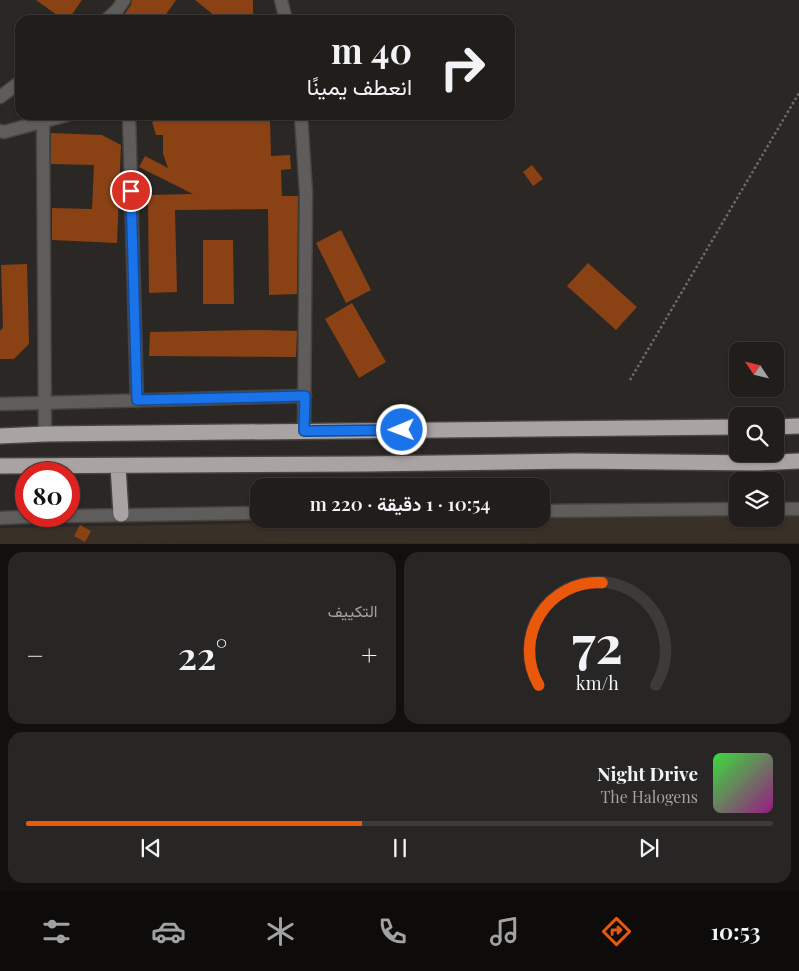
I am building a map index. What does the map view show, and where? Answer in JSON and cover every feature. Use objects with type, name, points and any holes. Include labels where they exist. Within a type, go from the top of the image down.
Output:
[{"type":"highway","points":[[784,427],[799,426]]},
{"type":"highway","points":[[0,436],[729,427]]},
{"type":"highway","points":[[0,466],[575,461],[799,462]]},
{"type":"highway","points":[[118,466],[121,514]]},
{"type":"street","points":[[112,15],[124,0]]},
{"type":"street","points":[[281,0],[285,15]]},
{"type":"street","points":[[0,98],[15,86]]},
{"type":"street","points":[[0,131],[4,132],[50,120]]},
{"type":"street","points":[[129,120],[137,400]]},
{"type":"street","points":[[301,120],[306,193],[304,431]]},
{"type":"street","points":[[43,122],[45,434]]},
{"type":"street","points":[[0,404],[305,396]]},
{"type":"street","points":[[550,511],[729,509]]},
{"type":"street","points":[[784,509],[799,509]]},
{"type":"street","points":[[80,516],[250,513]]},
{"type":"street","points":[[0,518],[15,517]]},
{"type":"path","points":[[630,380],[799,93]]},
{"type":"shaded area","points":[[784,514],[799,514],[799,543],[0,544],[0,528],[250,524],[250,528],[550,528],[550,518],[729,515],[729,527],[784,527]]},
{"type":"building","points":[[36,0],[82,0],[72,15],[57,15]]},
{"type":"building","points":[[132,0],[176,0],[166,15],[124,15]]},
{"type":"building","points":[[195,0],[253,0],[253,15],[214,15]]},
{"type":"building","points":[[157,120],[269,120],[271,156],[290,155],[291,169],[281,170],[282,196],[298,196],[297,294],[269,295],[268,209],[175,210],[177,292],[149,293],[148,195],[193,194],[139,167],[145,156],[168,168],[163,154],[163,135],[156,135],[152,122]]},
{"type":"building","points":[[51,133],[102,135],[121,145],[117,243],[52,240],[52,208],[92,209],[94,165],[51,164]]},
{"type":"building","points":[[532,165],[543,179],[533,186],[523,172]]},
{"type":"building","points":[[341,230],[371,290],[346,303],[316,243]]},
{"type":"building","points":[[203,240],[233,240],[234,304],[203,304]]},
{"type":"building","points":[[588,263],[637,307],[616,330],[567,286]]},
{"type":"building","points":[[27,264],[29,344],[14,359],[0,359],[0,331],[3,327],[1,265]]},
{"type":"building","points":[[352,303],[386,362],[359,378],[325,319]]},
{"type":"building","points":[[297,331],[296,357],[149,356],[150,332]]},
{"type":"building","points":[[80,525],[91,531],[85,542],[74,536]]},
{"type":"route","points":[[131,191],[137,400],[305,396],[304,431],[402,430]]}]
